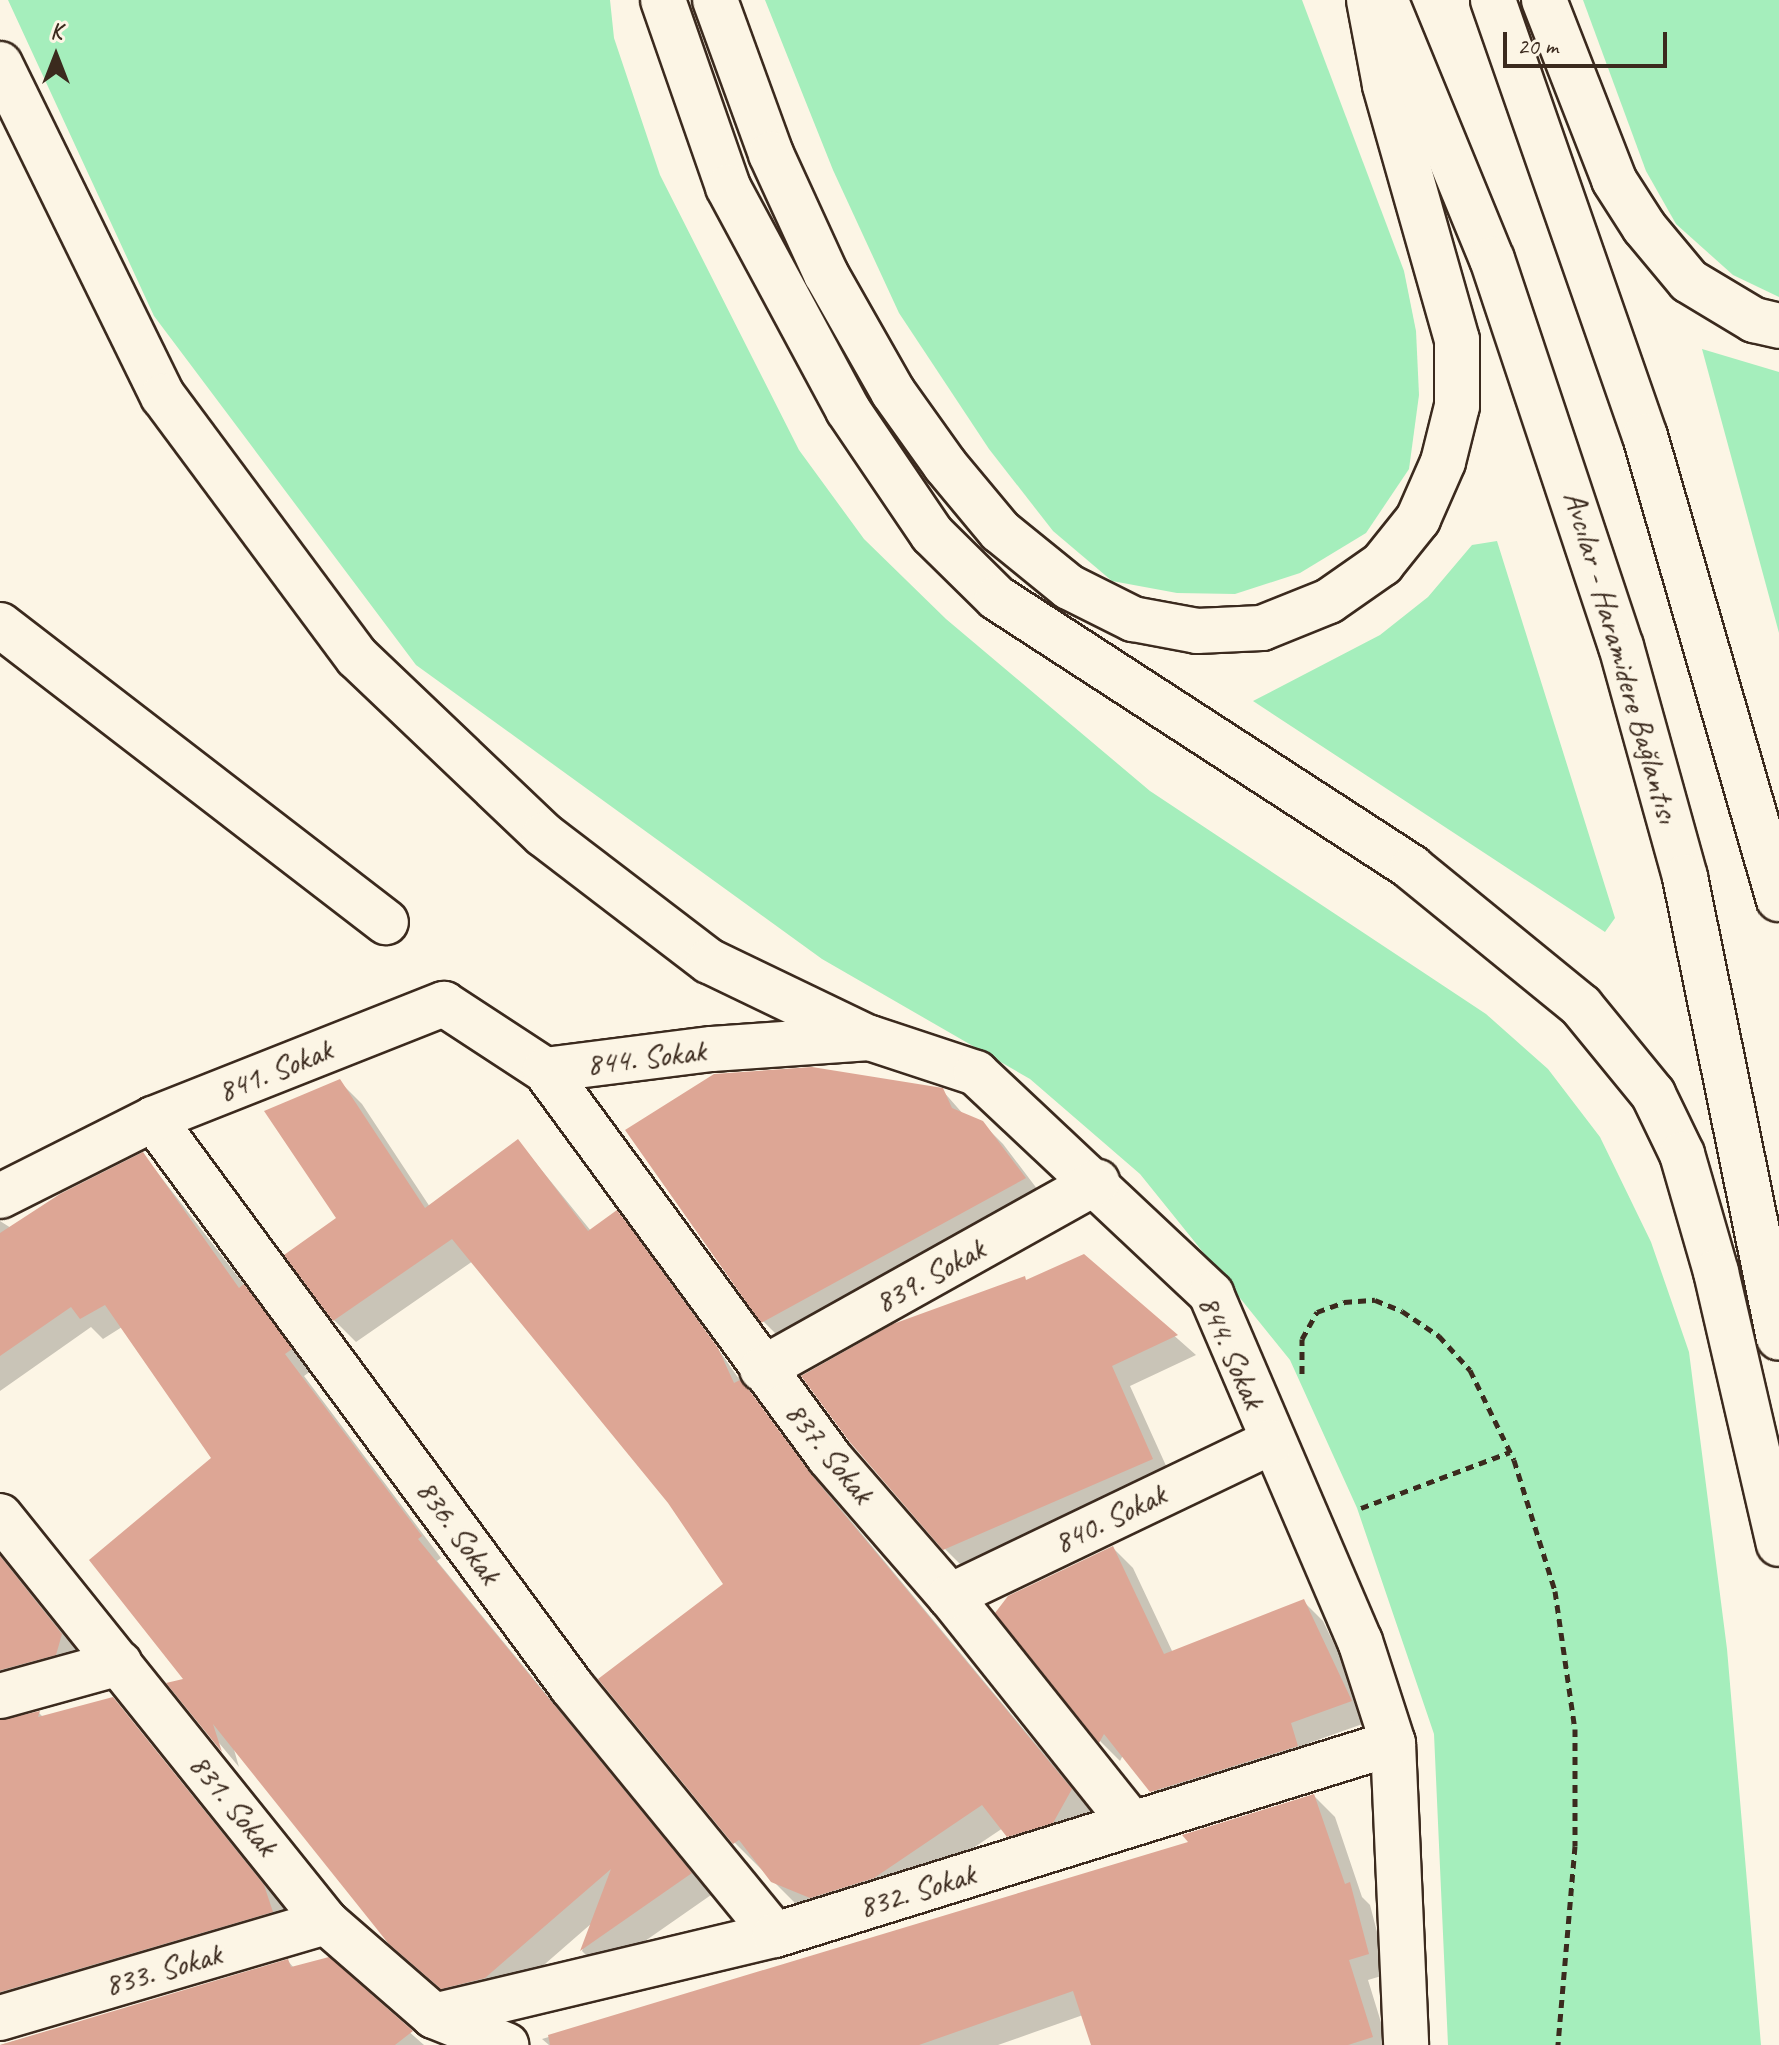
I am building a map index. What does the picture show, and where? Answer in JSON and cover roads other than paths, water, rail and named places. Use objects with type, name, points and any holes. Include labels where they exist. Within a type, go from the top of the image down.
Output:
[{"type":"main road","points":[[663,0],[728,187],[848,410],[932,534],[997,598],[1412,868],[1581,1006],[1653,1094],[1682,1154],[1716,1272],[1779,1544]]},
{"type":"main road","points":[[715,0],[771,154],[826,274],[893,392],[945,465],[1000,531],[1069,587],[1133,619],[1197,631],[1262,628],[1329,601],[1382,564],[1418,519],[1443,462],[1457,406],[1457,340],[1385,85],[1369,0]]},
{"type":"main road","name":"Avcılar - Haramidere Bağlantısı","points":[[1385,0],[1498,274],[1621,646],[1685,877],[1779,1337]]},
{"type":"main road","points":[[1493,0],[1645,436],[1779,899]]},
{"type":"main road","points":[[1544,0],[1614,180],[1644,227],[1689,281],[1754,320],[1779,326]]},
{"type":"main road","points":[[0,64],[163,396],[357,657],[544,835],[709,961],[870,1038]]},
{"type":"main road","points":[[0,625],[386,922]]},
{"type":"main road","name":"841. Sokak","points":[[0,1196],[153,1119],[444,1004],[545,1070]]},
{"type":"main road","name":"844. Sokak","points":[[545,1070],[712,1049],[870,1038],[976,1073],[1097,1182],[1211,1294],[1271,1442],[1360,1641],[1393,1743],[1406,2045]]},
{"type":"main road","name":"837. Sokak","points":[[545,1070],[829,1457],[950,1596],[1131,1823]]},
{"type":"main road","name":"836. Sokak","points":[[153,1119],[572,1687],[775,1935]]},
{"type":"main road","name":"839. Sokak","points":[[762,1369],[1097,1182]]},
{"type":"main road","name":"840. Sokak","points":[[950,1596],[1271,1442]]},
{"type":"main road","name":"831. Sokak","points":[[0,1516],[326,1922],[434,2016],[506,2045]]},
{"type":"main road","points":[[0,1696],[120,1663]]},
{"type":"main road","name":"832. Sokak","points":[[434,2016],[775,1935],[1393,1743]]},
{"type":"main road","name":"833. Sokak","points":[[0,2018],[326,1922]]}]
